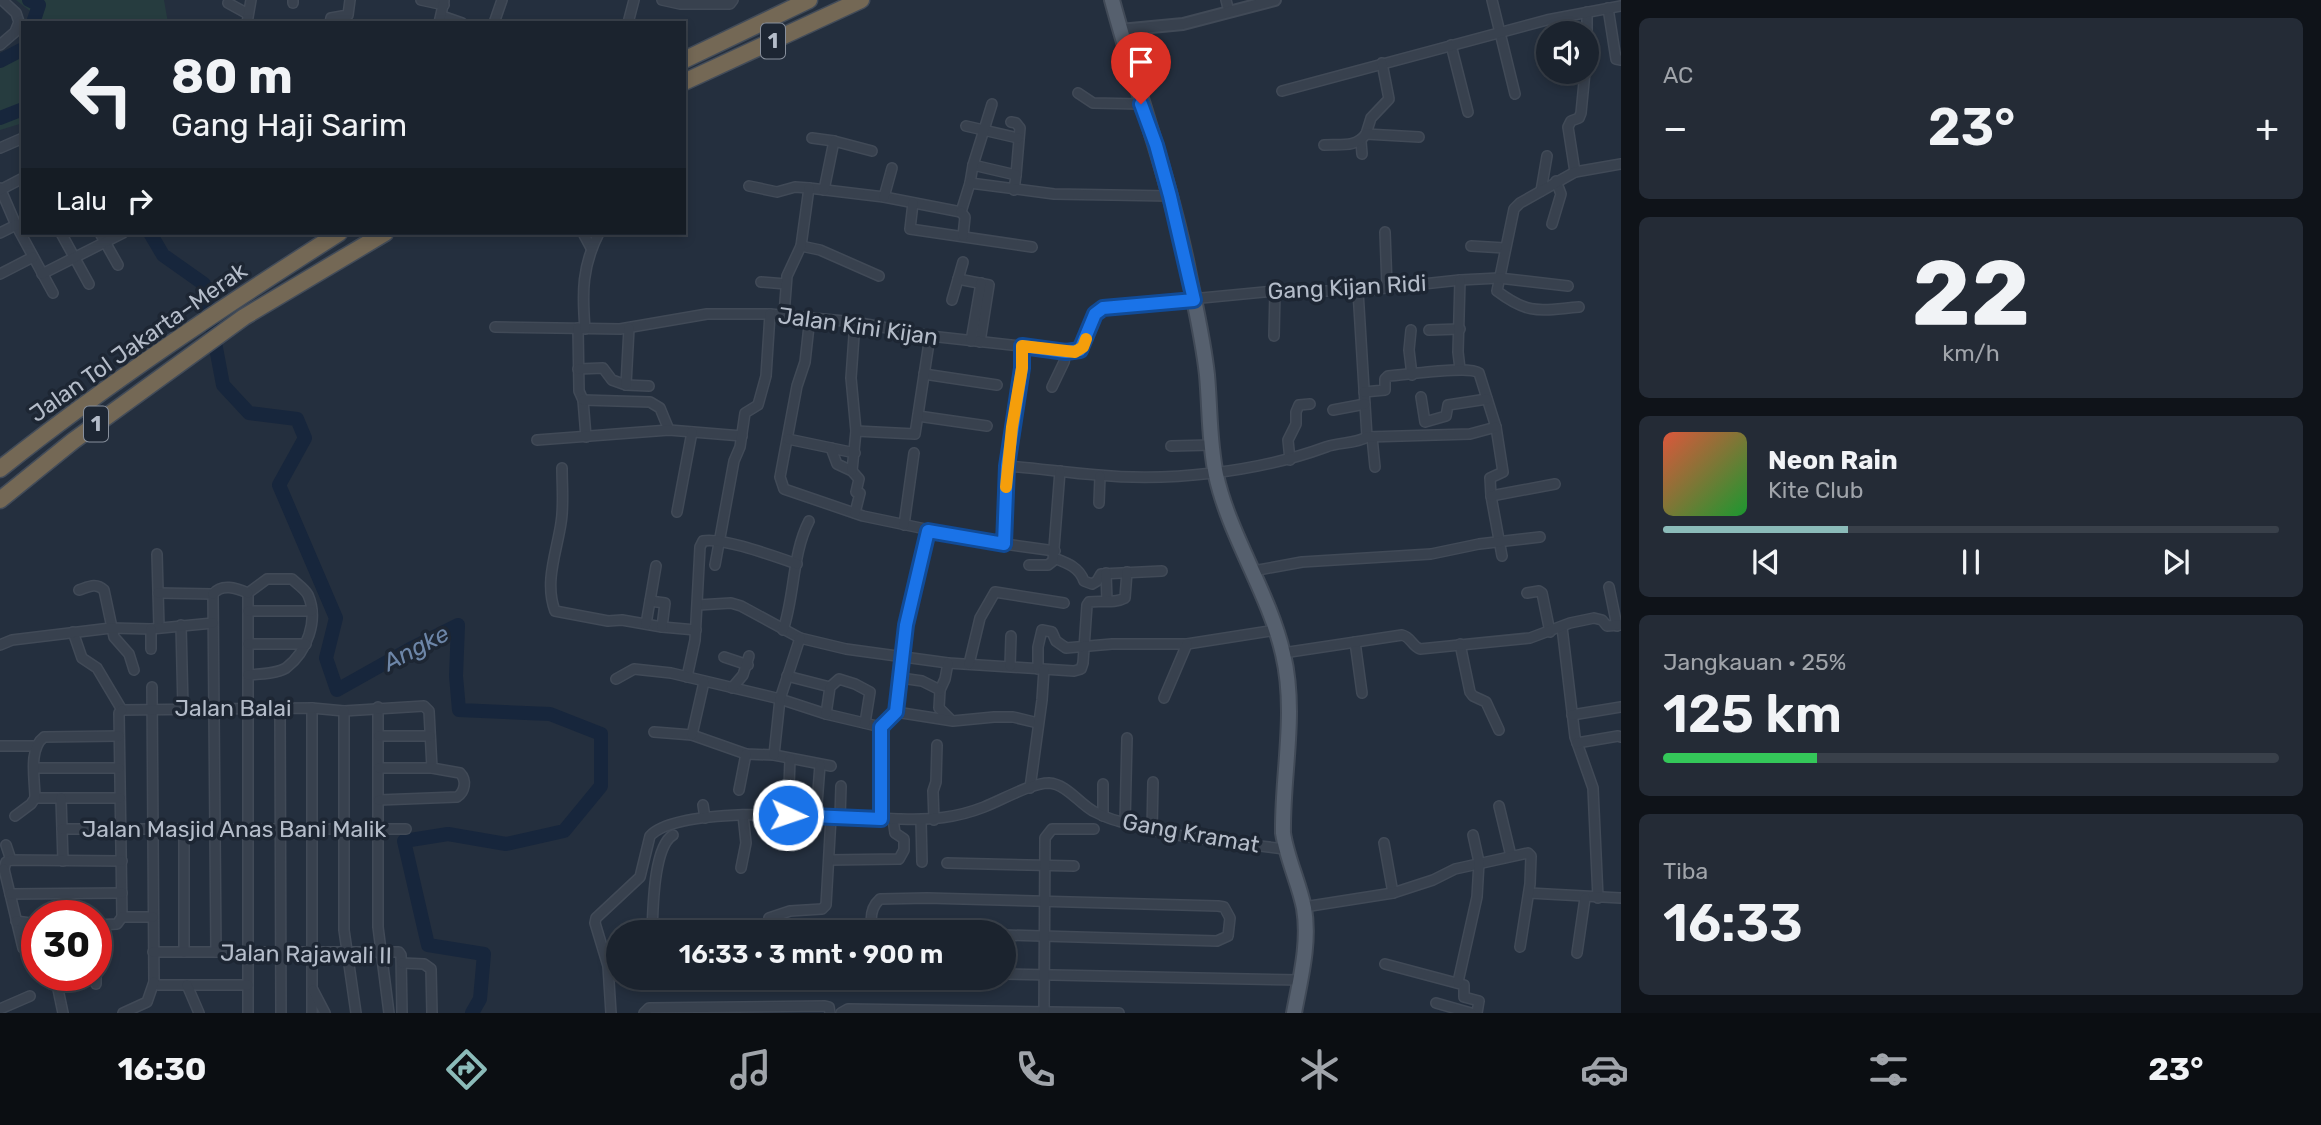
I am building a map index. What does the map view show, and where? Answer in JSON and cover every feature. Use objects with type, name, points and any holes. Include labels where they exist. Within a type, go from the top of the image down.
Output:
[{"type":"highway","name":"1","points":[[686,59],[809,0]]},
{"type":"highway","name":"1","points":[[686,81],[861,0]]},
{"type":"highway","name":"Jalan Tol Jakarta–Merak","points":[[0,469],[60,422],[193,328],[336,235]]},
{"type":"highway","name":"Jalan Tol Jakarta–Merak","points":[[0,500],[73,441],[244,317],[382,235]]},
{"type":"main road","points":[[1112,0],[1170,196],[1194,300],[1207,374],[1215,471],[1283,653],[1288,687],[1289,725],[1283,811],[1285,849],[1304,907],[1305,941],[1294,1013]]},
{"type":"street","points":[[0,45],[15,33],[19,22],[16,13],[2,0]]},
{"type":"street","points":[[228,3],[247,18],[251,0]]},
{"type":"street","points":[[330,21],[331,18],[348,15],[350,0]]},
{"type":"street","points":[[421,0],[444,2],[441,19]]},
{"type":"street","points":[[495,21],[502,0]]},
{"type":"street","points":[[629,21],[634,0]]},
{"type":"street","points":[[662,0],[699,5],[730,4],[733,0]]},
{"type":"street","points":[[1226,0],[1229,12]]},
{"type":"street","points":[[1120,30],[1170,26],[1275,0]]},
{"type":"street","points":[[1492,0],[1515,94]]},
{"type":"street","points":[[1282,91],[1500,32],[1621,6]]},
{"type":"street","points":[[1608,8],[1616,59],[1621,60]]},
{"type":"street","points":[[1587,12],[1587,21]]},
{"type":"street","points":[[1451,45],[1468,112]]},
{"type":"street","points":[[1362,154],[1363,138],[1371,118],[1388,99],[1382,62]]},
{"type":"street","points":[[1575,172],[1569,127],[1581,113],[1584,84]]},
{"type":"street","points":[[1078,93],[1094,103],[1141,104]]},
{"type":"street","points":[[961,212],[992,104]]},
{"type":"street","points":[[1011,122],[1020,128],[1014,190]]},
{"type":"street","points":[[967,126],[1018,138]]},
{"type":"street","points":[[1324,145],[1354,144],[1363,138],[1419,137]]},
{"type":"street","points":[[812,138],[872,150]]},
{"type":"street","points":[[0,148],[21,139]]},
{"type":"street","points":[[824,190],[834,141]]},
{"type":"street","points":[[1541,191],[1548,156]]},
{"type":"street","points":[[1579,307],[1537,311],[1516,305],[1497,291],[1514,209],[1556,181],[1575,172],[1621,164]]},
{"type":"street","points":[[973,165],[1016,175]]},
{"type":"street","points":[[884,197],[892,169]]},
{"type":"street","points":[[21,179],[0,190],[21,234]]},
{"type":"street","points":[[1552,224],[1562,194],[1556,181]]},
{"type":"street","points":[[970,183],[1054,194],[1170,196]]},
{"type":"street","points":[[749,186],[777,192],[789,188],[809,188],[884,197],[961,212],[965,217],[963,236]]},
{"type":"street","points":[[784,315],[786,284],[801,246],[809,188]]},
{"type":"street","points":[[914,203],[910,229],[1032,247]]},
{"type":"street","points":[[0,233],[16,225]]},
{"type":"street","points":[[1385,232],[1387,287]]},
{"type":"street","points":[[21,235],[53,293]]},
{"type":"street","points":[[62,235],[89,284]]},
{"type":"street","points":[[101,235],[118,265]]},
{"type":"street","points":[[42,274],[120,235]]},
{"type":"street","points":[[584,235],[591,248]]},
{"type":"street","points":[[586,437],[578,369],[586,262],[597,235]]},
{"type":"street","points":[[801,246],[820,250],[879,276]]},
{"type":"street","points":[[1471,246],[1505,248]]},
{"type":"street","points":[[0,274],[33,257]]},
{"type":"street","points":[[952,300],[963,262]]},
{"type":"street","name":"Gang Kijan Ridi","points":[[1194,300],[1275,291],[1358,291],[1499,278],[1568,286]]},
{"type":"street","points":[[958,279],[990,287],[976,342]]},
{"type":"street","points":[[1460,280],[1460,369]]},
{"type":"street","points":[[761,282],[786,284]]},
{"type":"street","points":[[1274,336],[1275,291]]},
{"type":"street","points":[[1358,291],[1365,404],[1375,467]]},
{"type":"street","points":[[1052,387],[1066,352],[1075,352],[1083,347],[1095,314],[1103,308],[1194,300]]},
{"type":"street","name":"Jalan Kini Kijan","points":[[495,327],[629,328],[707,314],[770,314],[855,322],[930,336],[1066,352]]},
{"type":"street","points":[[715,565],[734,461],[740,447],[744,413],[758,405],[766,376],[770,314]]},
{"type":"street","points":[[810,317],[805,362],[797,386],[780,477],[784,489],[855,513],[928,531],[1055,554],[1081,573],[1084,581],[1092,584],[1101,574],[1106,573],[1162,571]]},
{"type":"street","points":[[852,471],[856,431],[851,378],[855,322]]},
{"type":"street","points":[[626,385],[629,328]]},
{"type":"street","points":[[1411,330],[1409,349],[1412,375]]},
{"type":"street","points":[[1429,330],[1460,330]]},
{"type":"street","points":[[856,431],[915,435],[930,336]]},
{"type":"street","points":[[1004,544],[1007,466],[1022,368],[1022,346]]},
{"type":"street","points":[[578,369],[605,369],[612,380],[626,385],[649,386]]},
{"type":"street","points":[[1364,392],[1385,390],[1385,379],[1388,376],[1460,369],[1475,370],[1479,373],[1496,427],[1503,472],[1490,478],[1502,556]]},
{"type":"street","points":[[924,374],[997,385]]},
{"type":"street","points":[[1421,397],[1425,422],[1446,416],[1448,404],[1487,398]]},
{"type":"street","points":[[583,400],[650,402],[660,408],[669,430]]},
{"type":"street","points":[[1290,460],[1288,440],[1296,424],[1297,408],[1299,405],[1310,404]]},
{"type":"street","points":[[1332,410],[1365,404]]},
{"type":"street","points":[[918,415],[986,426]]},
{"type":"street","points":[[1007,466],[1100,476],[1168,477],[1290,460],[1333,445],[1369,437],[1470,434],[1496,427]]},
{"type":"street","points":[[537,440],[669,430],[742,436]]},
{"type":"street","points":[[677,512],[692,432]]},
{"type":"street","points":[[788,439],[855,453]]},
{"type":"street","points":[[1171,446],[1212,445]]},
{"type":"street","points":[[831,448],[837,464],[852,471],[859,479],[856,492],[860,493],[855,513]]},
{"type":"street","points":[[904,525],[915,453]]},
{"type":"street","points":[[562,468],[561,523],[555,542],[551,580],[555,611],[608,621],[622,620],[696,630]]},
{"type":"street","points":[[1029,565],[1048,565],[1053,561],[1060,471]]},
{"type":"street","points":[[1099,503],[1100,476]]},
{"type":"street","points":[[1491,496],[1555,484]]},
{"type":"street","points":[[783,630],[809,521]]},
{"type":"street","points":[[881,819],[881,727],[896,712],[906,625],[928,531]]},
{"type":"street","points":[[1253,571],[1302,562],[1431,554],[1540,537]]},
{"type":"street","points":[[687,677],[696,630],[701,544],[706,540],[718,541],[764,552],[797,564]]},
{"type":"street","points":[[150,649],[155,629],[158,593],[157,554]]},
{"type":"street","points":[[646,624],[656,566]]},
{"type":"street","points":[[698,605],[731,603],[800,638],[846,649],[948,663],[1074,671],[1080,669],[1083,663],[1087,605],[1089,602],[1118,602],[1125,598],[1127,572]]},
{"type":"street","points":[[1106,573],[1107,601]]},
{"type":"street","points":[[248,593],[267,579],[292,579],[307,593],[312,611],[306,644],[283,670],[248,675]]},
{"type":"street","points":[[79,590],[97,586],[104,590],[116,642],[129,654],[134,670]]},
{"type":"street","points":[[216,952],[213,594],[217,589],[229,587],[248,593]]},
{"type":"street","points":[[1283,653],[1402,635],[1420,649],[1530,638],[1594,618],[1602,620],[1607,626],[1619,625],[1609,587]]},
{"type":"street","points":[[969,664],[981,618],[995,592],[1064,604]]},
{"type":"street","points":[[158,593],[213,594]]},
{"type":"street","points":[[248,593],[248,1013]]},
{"type":"street","points":[[1527,593],[1542,593],[1550,632]]},
{"type":"street","points":[[650,601],[665,603],[662,627]]},
{"type":"street","points":[[248,611],[312,611]]},
{"type":"street","points":[[0,645],[12,640],[111,628],[155,629],[213,623]]},
{"type":"street","points":[[181,625],[183,708]]},
{"type":"street","points":[[1562,627],[1577,743],[1593,788],[1598,898]]},
{"type":"street","points":[[1030,788],[1042,700],[1038,647],[1042,630],[1052,632],[1056,641],[1066,648],[1187,644],[1276,630]]},
{"type":"street","points":[[73,632],[82,658],[97,668],[122,710],[119,713],[122,917],[117,924],[112,924]]},
{"type":"street","points":[[1010,666],[1012,636]]},
{"type":"street","points":[[774,755],[780,699],[800,638]]},
{"type":"street","points":[[1355,642],[1362,693]]},
{"type":"street","points":[[248,644],[306,644]]},
{"type":"street","points":[[1164,698],[1187,644]]},
{"type":"street","points":[[1460,644],[1470,692],[1476,699],[1486,702],[1499,730]]},
{"type":"street","points":[[724,657],[748,660],[743,675],[732,688]]},
{"type":"street","points":[[948,663],[940,690],[939,708],[953,721]]},
{"type":"street","points":[[615,679],[627,671],[641,668],[780,699],[826,714],[881,727]]},
{"type":"street","points":[[787,676],[830,687]]},
{"type":"street","points":[[901,678],[922,681],[940,690]]},
{"type":"street","points":[[826,714],[830,687],[839,679],[868,690],[870,694],[865,723]]},
{"type":"street","points":[[692,735],[704,682]]},
{"type":"street","points":[[123,1013],[147,1002],[154,982],[152,687]]},
{"type":"street","points":[[378,707],[378,927],[389,1013]]},
{"type":"street","name":"Jalan Balai","points":[[122,710],[312,708],[344,711],[378,707],[428,708],[430,736]]},
{"type":"street","points":[[1572,715],[1621,707]]},
{"type":"street","points":[[281,708],[281,1013]]},
{"type":"street","points":[[312,708],[312,1013]]},
{"type":"street","points":[[344,711],[344,930],[356,1013]]},
{"type":"street","points":[[896,712],[953,721],[1013,717],[1038,723]]},
{"type":"street","points":[[654,732],[692,735],[746,754],[774,755],[831,766]]},
{"type":"street","points":[[15,817],[32,804],[35,798],[36,746],[44,737],[119,736]]},
{"type":"street","points":[[379,736],[430,736],[432,768]]},
{"type":"street","points":[[1577,743],[1621,737]]},
{"type":"street","points":[[1125,823],[1127,738]]},
{"type":"street","points":[[934,820],[933,791],[936,782],[937,745]]},
{"type":"street","points":[[0,746],[36,746]]},
{"type":"street","points":[[739,790],[746,754]]},
{"type":"street","points":[[788,815],[790,759]]},
{"type":"street","points":[[816,817],[820,765]]},
{"type":"street","points":[[35,768],[119,768]]},
{"type":"street","points":[[379,768],[432,768],[460,773],[464,780],[461,794],[452,798],[379,800]]},
{"type":"street","points":[[1152,830],[1153,782]]},
{"type":"street","name":"Gang Kramat","points":[[611,1013],[608,965],[595,923],[596,918],[640,877],[648,841],[654,832],[667,826],[705,818],[743,815],[934,820],[964,814],[1045,783],[1059,786],[1103,816],[1125,823],[1152,830],[1285,849]]},
{"type":"street","points":[[1103,784],[1103,816]]},
{"type":"street","points":[[769,918],[802,908],[824,908],[841,786]]},
{"type":"street","points":[[35,798],[120,798]]},
{"type":"street","points":[[61,798],[62,860]]},
{"type":"street","points":[[703,804],[705,818]]},
{"type":"street","points":[[1499,806],[1511,856]]},
{"type":"street","points":[[741,868],[746,843],[743,815]]},
{"type":"street","points":[[765,815],[766,833]]},
{"type":"street","points":[[829,860],[899,859],[904,850],[904,839],[895,833],[894,819]]},
{"type":"street","points":[[921,820],[922,862]]},
{"type":"street","name":"Jalan Masjid Anas Bani Malik","points":[[62,829],[406,829]]},
{"type":"street","points":[[184,829],[184,952]]},
{"type":"street","points":[[1044,1012],[1045,838],[1052,829],[1094,829]]},
{"type":"street","points":[[653,920],[656,881],[664,842],[673,835]]},
{"type":"street","points":[[1458,982],[1476,897],[1479,862],[1473,835]]},
{"type":"street","points":[[1384,843],[1393,893]]},
{"type":"street","points":[[6,845],[11,860]]},
{"type":"street","points":[[1304,907],[1393,893],[1479,862],[1528,853],[1531,856],[1529,893],[1520,947]]},
{"type":"street","points":[[21,940],[2,870],[6,862],[122,861]]},
{"type":"street","points":[[947,863],[1074,866]]},
{"type":"street","points":[[10,894],[122,893]]},
{"type":"street","points":[[1529,893],[1621,898]]},
{"type":"street","points":[[872,920],[874,905],[880,899],[927,898],[1218,905],[1224,907],[1230,918],[1228,936],[1217,941],[1016,935]]},
{"type":"street","points":[[1577,953],[1585,898]]},
{"type":"street","points":[[122,917],[153,917]]},
{"type":"street","points":[[16,920],[21,921]]},
{"type":"street","name":"Jalan Rajawali II","points":[[153,952],[400,953],[402,1013]]},
{"type":"street","points":[[402,963],[424,964],[431,969],[432,1013]]},
{"type":"street","points":[[1385,964],[1458,982],[1464,985],[1464,997],[1479,1001],[1474,1013],[1436,1003]]},
{"type":"street","points":[[1016,974],[1300,980]]},
{"type":"street","points":[[154,982],[158,985],[248,985]]},
{"type":"street","points":[[187,985],[199,1013]]},
{"type":"street","points":[[312,988],[325,1013]]},
{"type":"street","points":[[58,991],[63,1013]]},
{"type":"street","points":[[1,1010],[30,996]]},
{"type":"street","points":[[841,1013],[848,1009],[1119,1013]]},
{"type":"street","points":[[645,1011],[830,1010]]},
{"type":"green space","points":[[16,0],[164,0],[168,21],[32,21],[34,14]]},
{"type":"green space","points":[[21,49],[21,124],[0,130],[0,63]]},
{"type":"waterway","name":"Angke","points":[[29,0],[39,5],[34,21]]},
{"type":"waterway","name":"Angke","points":[[0,61],[21,50]]},
{"type":"waterway","name":"Angke","points":[[0,118],[21,110]]},
{"type":"waterway","name":"Angke","points":[[151,235],[163,255],[204,284],[223,385],[249,413],[297,419],[305,438],[279,485],[336,618],[326,658],[337,690],[458,625],[456,676],[459,710],[550,714],[601,734],[601,786],[564,831],[506,844],[448,834],[404,841],[428,945],[484,954],[480,999],[472,1013]]},
{"type":"slow traffic","points":[[1006,487],[1022,368],[1022,346],[1075,352],[1083,347],[1086,339]]},
{"type":"route","points":[[788,815],[881,819],[881,727],[896,712],[906,625],[928,531],[1004,544],[1007,466],[1022,368],[1022,346],[1075,352],[1083,347],[1095,314],[1103,308],[1194,300],[1170,196],[1141,104]]}]
